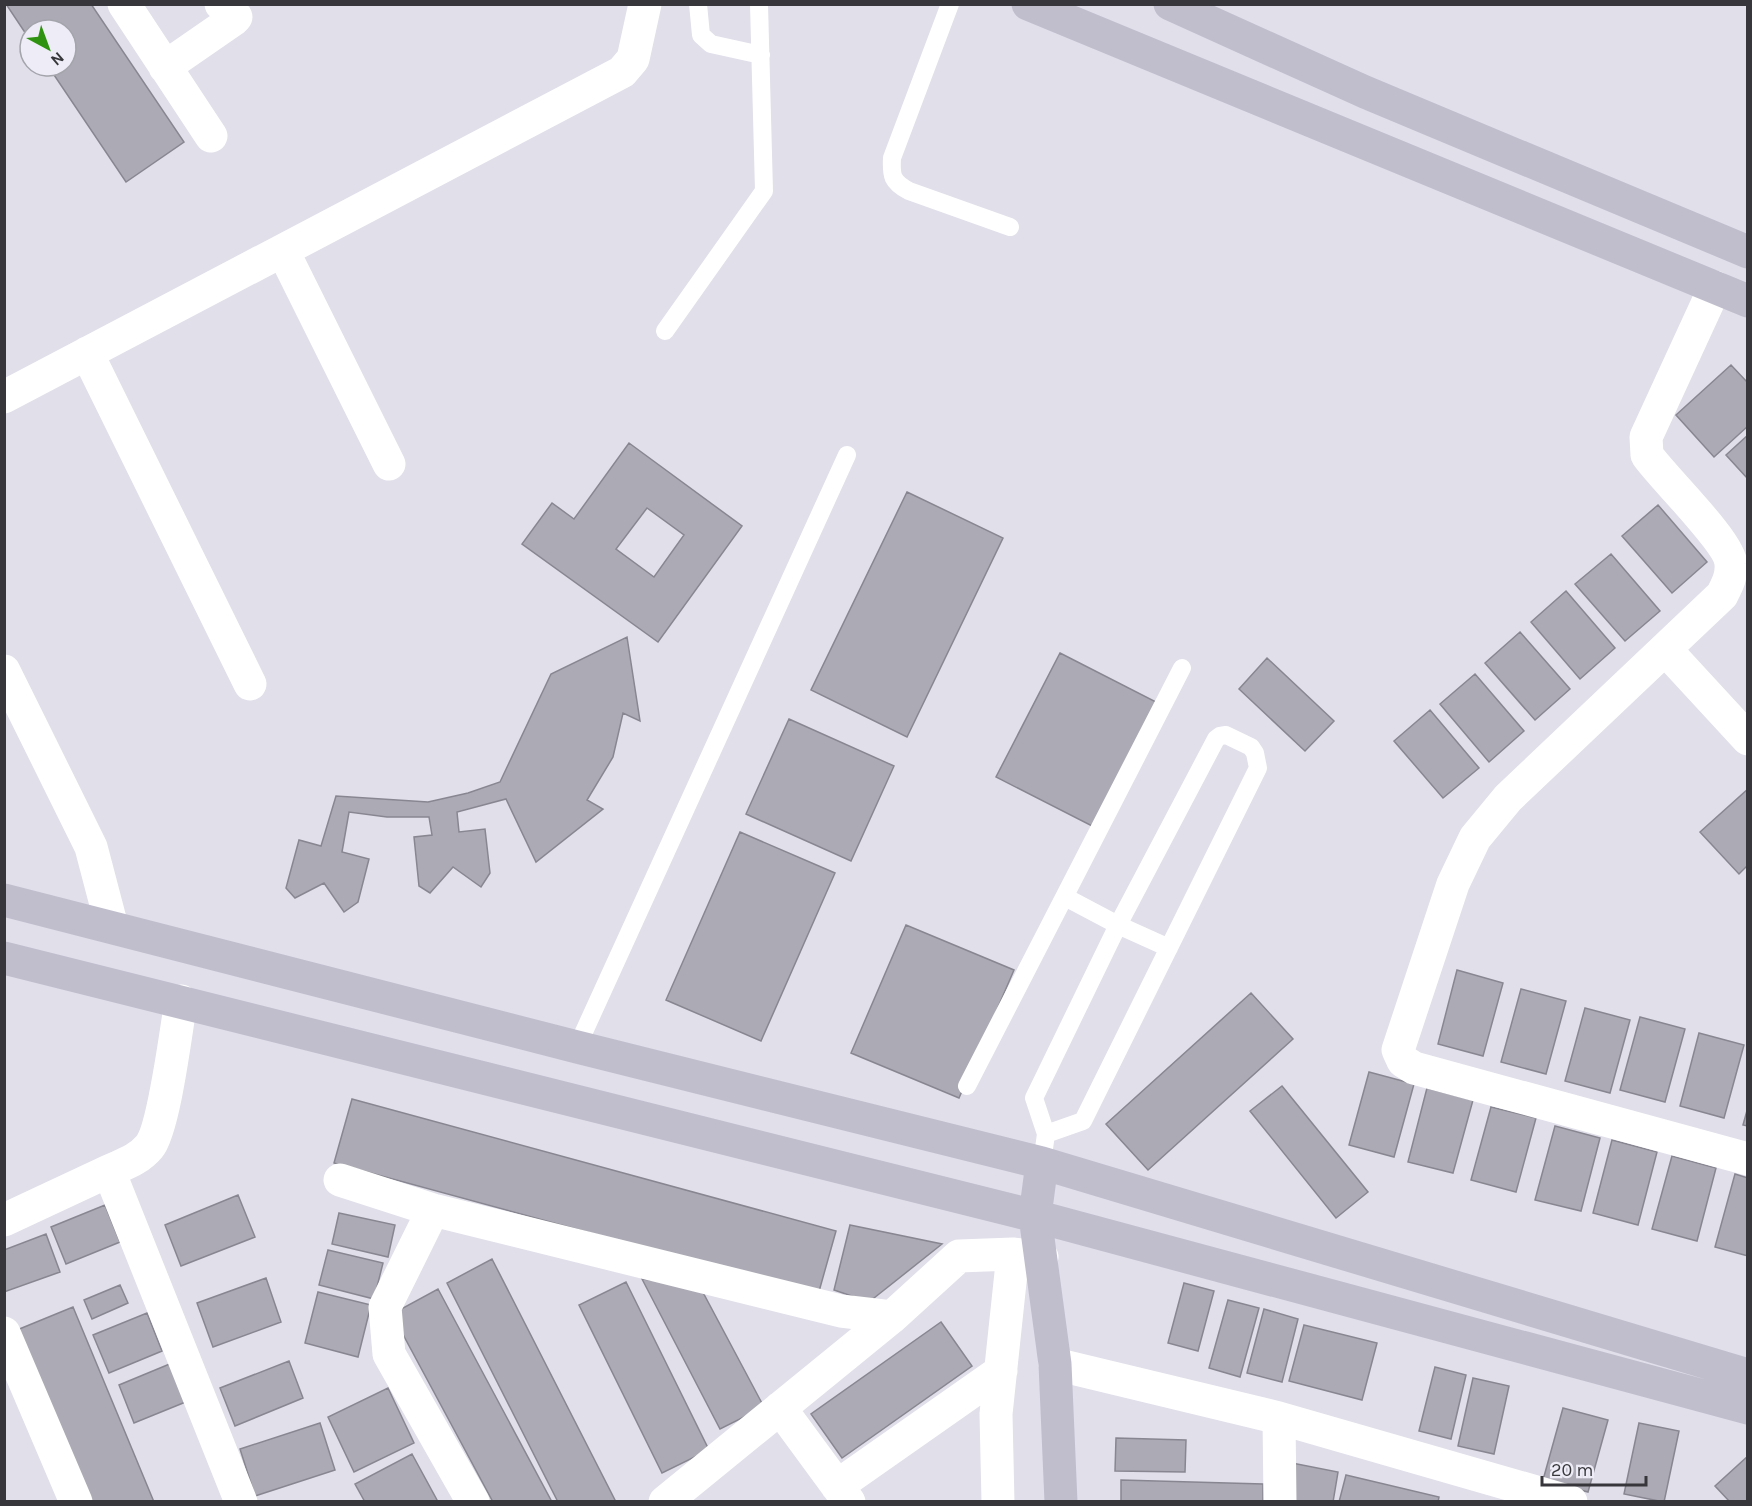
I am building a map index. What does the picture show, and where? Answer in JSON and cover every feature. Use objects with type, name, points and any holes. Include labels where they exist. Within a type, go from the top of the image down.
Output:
[{"type":"street","points":[[124,4],[211,136]]},
{"type":"street","points":[[165,66],[236,17],[221,4]]},
{"type":"street","points":[[4,396],[622,72],[633,59],[645,4]]},
{"type":"street","points":[[1028,4],[1748,301]]},
{"type":"street","points":[[1170,4],[1208,13],[1245,39],[1376,97],[1748,252]]},
{"type":"street","points":[[1225,86],[1245,39]]},
{"type":"street","points":[[283,251],[389,464]]},
{"type":"street","points":[[1715,287],[1646,437],[1647,455],[1655,467],[1721,541],[1731,562],[1731,578],[1722,595],[1508,798],[1475,838],[1453,884],[1398,1050],[1403,1061],[1414,1068],[1748,1159]]},
{"type":"street","points":[[87,353],[250,684]]},
{"type":"street","points":[[1665,648],[1748,739]]},
{"type":"street","points":[[4,671],[91,847],[112,927]]},
{"type":"street","points":[[4,900],[577,1047],[1044,1148],[1748,1375]]},
{"type":"street","points":[[4,958],[1035,1216],[1748,1408]]},
{"type":"street","points":[[4,1220],[138,1158],[151,1145],[160,1124],[181,1001]]},
{"type":"street","points":[[998,1502],[996,1414],[1001,1371],[1035,1216],[1044,1148]]},
{"type":"street","points":[[109,1171],[241,1502]]},
{"type":"street","points":[[340,1180],[434,1210],[841,1311],[892,1317]]},
{"type":"street","points":[[434,1210],[386,1307],[389,1354],[473,1502]]},
{"type":"street","points":[[665,1502],[892,1317],[959,1256],[1027,1256]]},
{"type":"street","points":[[1027,1256],[1055,1364],[1061,1502]]},
{"type":"street","points":[[4,1333],[76,1502]]},
{"type":"street","points":[[1055,1364],[1279,1418],[1571,1502]]},
{"type":"street","points":[[780,1408],[843,1494],[1001,1371]]},
{"type":"street","points":[[1279,1418],[1280,1502]]},
{"type":"lane","points":[[698,4],[701,35],[711,44],[761,55]]},
{"type":"lane","points":[[665,331],[764,191],[759,4]]},
{"type":"lane","points":[[950,4],[892,158],[891,174],[898,185],[909,191],[1011,227]]},
{"type":"lane","points":[[577,1047],[847,455]]},
{"type":"lane","points":[[967,1086],[1182,668]]},
{"type":"lane","points":[[1226,735],[1251,747],[1255,753],[1258,768],[1083,1121],[1044,1148],[1034,1098],[1118,925],[1216,739],[1226,735]]},
{"type":"lane","points":[[1065,897],[1118,925],[1169,948]]},
{"type":"building","points":[[6,4],[91,4],[184,142],[126,182],[56,78],[78,78],[78,18],[18,18],[18,22]]},
{"type":"building","points":[[1731,365],[1748,383],[1748,426],[1714,457],[1676,415]]},
{"type":"building","points":[[1748,435],[1748,479],[1726,455]]},
{"type":"building","points":[[629,443],[742,526],[658,642],[522,544],[552,503],[574,519]],"holes":[[[647,508],[684,535],[654,577],[616,549]]]},
{"type":"building","points":[[907,492],[1003,538],[907,737],[811,690]]},
{"type":"building","points":[[1658,505],[1707,562],[1672,593],[1622,536]]},
{"type":"building","points":[[1611,554],[1660,611],[1625,641],[1575,584]]},
{"type":"building","points":[[1566,591],[1615,648],[1580,679],[1531,622]]},
{"type":"building","points":[[1520,632],[1570,689],[1535,720],[1485,663]]},
{"type":"building","points":[[627,637],[640,721],[623,713],[613,757],[587,800],[603,809],[536,862],[506,799],[457,812],[459,832],[485,829],[490,873],[481,887],[453,867],[430,893],[419,886],[414,837],[432,835],[429,817],[387,817],[349,812],[342,852],[369,859],[358,902],[344,912],[324,883],[295,898],[286,888],[299,840],[321,846],[336,796],[428,802],[468,793],[500,782],[551,674]]},
{"type":"building","points":[[1060,653],[1160,704],[1096,828],[996,777]]},
{"type":"building","points":[[1267,658],[1334,721],[1305,751],[1239,689]]},
{"type":"building","points":[[1475,674],[1524,731],[1489,762],[1440,704]]},
{"type":"building","points":[[1430,710],[1479,768],[1443,798],[1394,741]]},
{"type":"building","points":[[789,719],[894,766],[851,861],[746,814]]},
{"type":"building","points":[[1748,789],[1748,865],[1739,874],[1700,832]]},
{"type":"building","points":[[740,832],[835,873],[761,1041],[666,1000]]},
{"type":"building","points":[[906,925],[1014,970],[959,1098],[851,1053]]},
{"type":"building","points":[[1457,970],[1503,983],[1483,1056],[1438,1044]]},
{"type":"building","points":[[1521,989],[1566,1001],[1546,1074],[1501,1062]]},
{"type":"building","points":[[1251,993],[1293,1039],[1148,1170],[1106,1124]]},
{"type":"building","points":[[1585,1008],[1630,1020],[1610,1093],[1565,1081]]},
{"type":"building","points":[[1640,1017],[1685,1029],[1665,1102],[1620,1090]]},
{"type":"building","points":[[1699,1033],[1744,1045],[1724,1118],[1680,1106]]},
{"type":"building","points":[[1369,1072],[1414,1084],[1394,1157],[1349,1145]]},
{"type":"building","points":[[1282,1086],[1368,1192],[1336,1218],[1250,1111]]},
{"type":"building","points":[[1427,1088],[1473,1100],[1453,1173],[1408,1162]]},
{"type":"building","points":[[352,1099],[836,1231],[818,1295],[334,1163]]},
{"type":"building","points":[[1491,1107],[1536,1118],[1516,1192],[1471,1180]]},
{"type":"building","points":[[1748,1107],[1748,1126],[1743,1125]]},
{"type":"building","points":[[1555,1126],[1600,1138],[1581,1211],[1535,1200]]},
{"type":"building","points":[[1612,1140],[1657,1152],[1638,1225],[1593,1213]]},
{"type":"building","points":[[1672,1156],[1716,1168],[1697,1241],[1652,1229]]},
{"type":"building","points":[[1735,1174],[1748,1178],[1748,1256],[1715,1247]]},
{"type":"building","points":[[238,1195],[255,1237],[181,1266],[165,1225]]},
{"type":"building","points":[[105,1205],[120,1242],[66,1264],[51,1227]]},
{"type":"building","points":[[339,1213],[395,1225],[388,1257],[332,1244]]},
{"type":"building","points":[[850,1225],[942,1244],[869,1302],[834,1290]]},
{"type":"building","points":[[46,1234],[60,1272],[4,1292],[4,1250]]},
{"type":"building","points":[[328,1250],[383,1263],[374,1299],[319,1285]]},
{"type":"building","points":[[492,1259],[616,1502],[558,1502],[447,1283]]},
{"type":"building","points":[[266,1278],[281,1322],[213,1347],[197,1303]]},
{"type":"building","points":[[642,1279],[699,1285],[764,1407],[720,1429]]},
{"type":"building","points":[[626,1282],[709,1450],[662,1473],[579,1305]]},
{"type":"building","points":[[1184,1283],[1214,1291],[1198,1351],[1168,1343]]},
{"type":"building","points":[[120,1285],[128,1303],[92,1319],[84,1300]]},
{"type":"building","points":[[438,1289],[552,1502],[493,1502],[392,1314]]},
{"type":"building","points":[[318,1292],[371,1305],[358,1357],[305,1343]]},
{"type":"building","points":[[1228,1300],[1259,1308],[1240,1377],[1209,1368]]},
{"type":"building","points":[[73,1307],[154,1502],[88,1502],[17,1330]]},
{"type":"building","points":[[1264,1309],[1298,1319],[1282,1382],[1247,1373]]},
{"type":"building","points":[[147,1313],[162,1351],[109,1373],[93,1335]]},
{"type":"building","points":[[941,1322],[972,1366],[842,1458],[811,1414]]},
{"type":"building","points":[[1304,1325],[1377,1343],[1362,1400],[1289,1381]]},
{"type":"building","points":[[289,1361],[303,1398],[235,1426],[220,1388]]},
{"type":"building","points":[[172,1363],[188,1401],[134,1423],[119,1385]]},
{"type":"building","points":[[1435,1367],[1466,1375],[1451,1439],[1419,1431]]},
{"type":"building","points":[[1473,1378],[1509,1386],[1494,1454],[1458,1446]]},
{"type":"building","points":[[388,1388],[414,1443],[354,1472],[328,1417]]},
{"type":"building","points":[[1563,1408],[1608,1420],[1588,1492],[1543,1480]]},
{"type":"building","points":[[320,1423],[335,1470],[255,1496],[240,1449]]},
{"type":"building","points":[[1639,1423],[1679,1431],[1664,1502],[1624,1494]]},
{"type":"building","points":[[1116,1438],[1186,1440],[1185,1472],[1115,1471]]},
{"type":"building","points":[[412,1454],[437,1500],[433,1502],[365,1502],[355,1484]]},
{"type":"building","points":[[1748,1456],[1748,1502],[1730,1502],[1715,1486]]},
{"type":"building","points":[[1292,1463],[1338,1472],[1333,1502],[1292,1502]]},
{"type":"building","points":[[1346,1475],[1439,1497],[1438,1502],[1339,1502]]},
{"type":"building","points":[[1121,1480],[1263,1484],[1263,1502],[1121,1502]]}]
